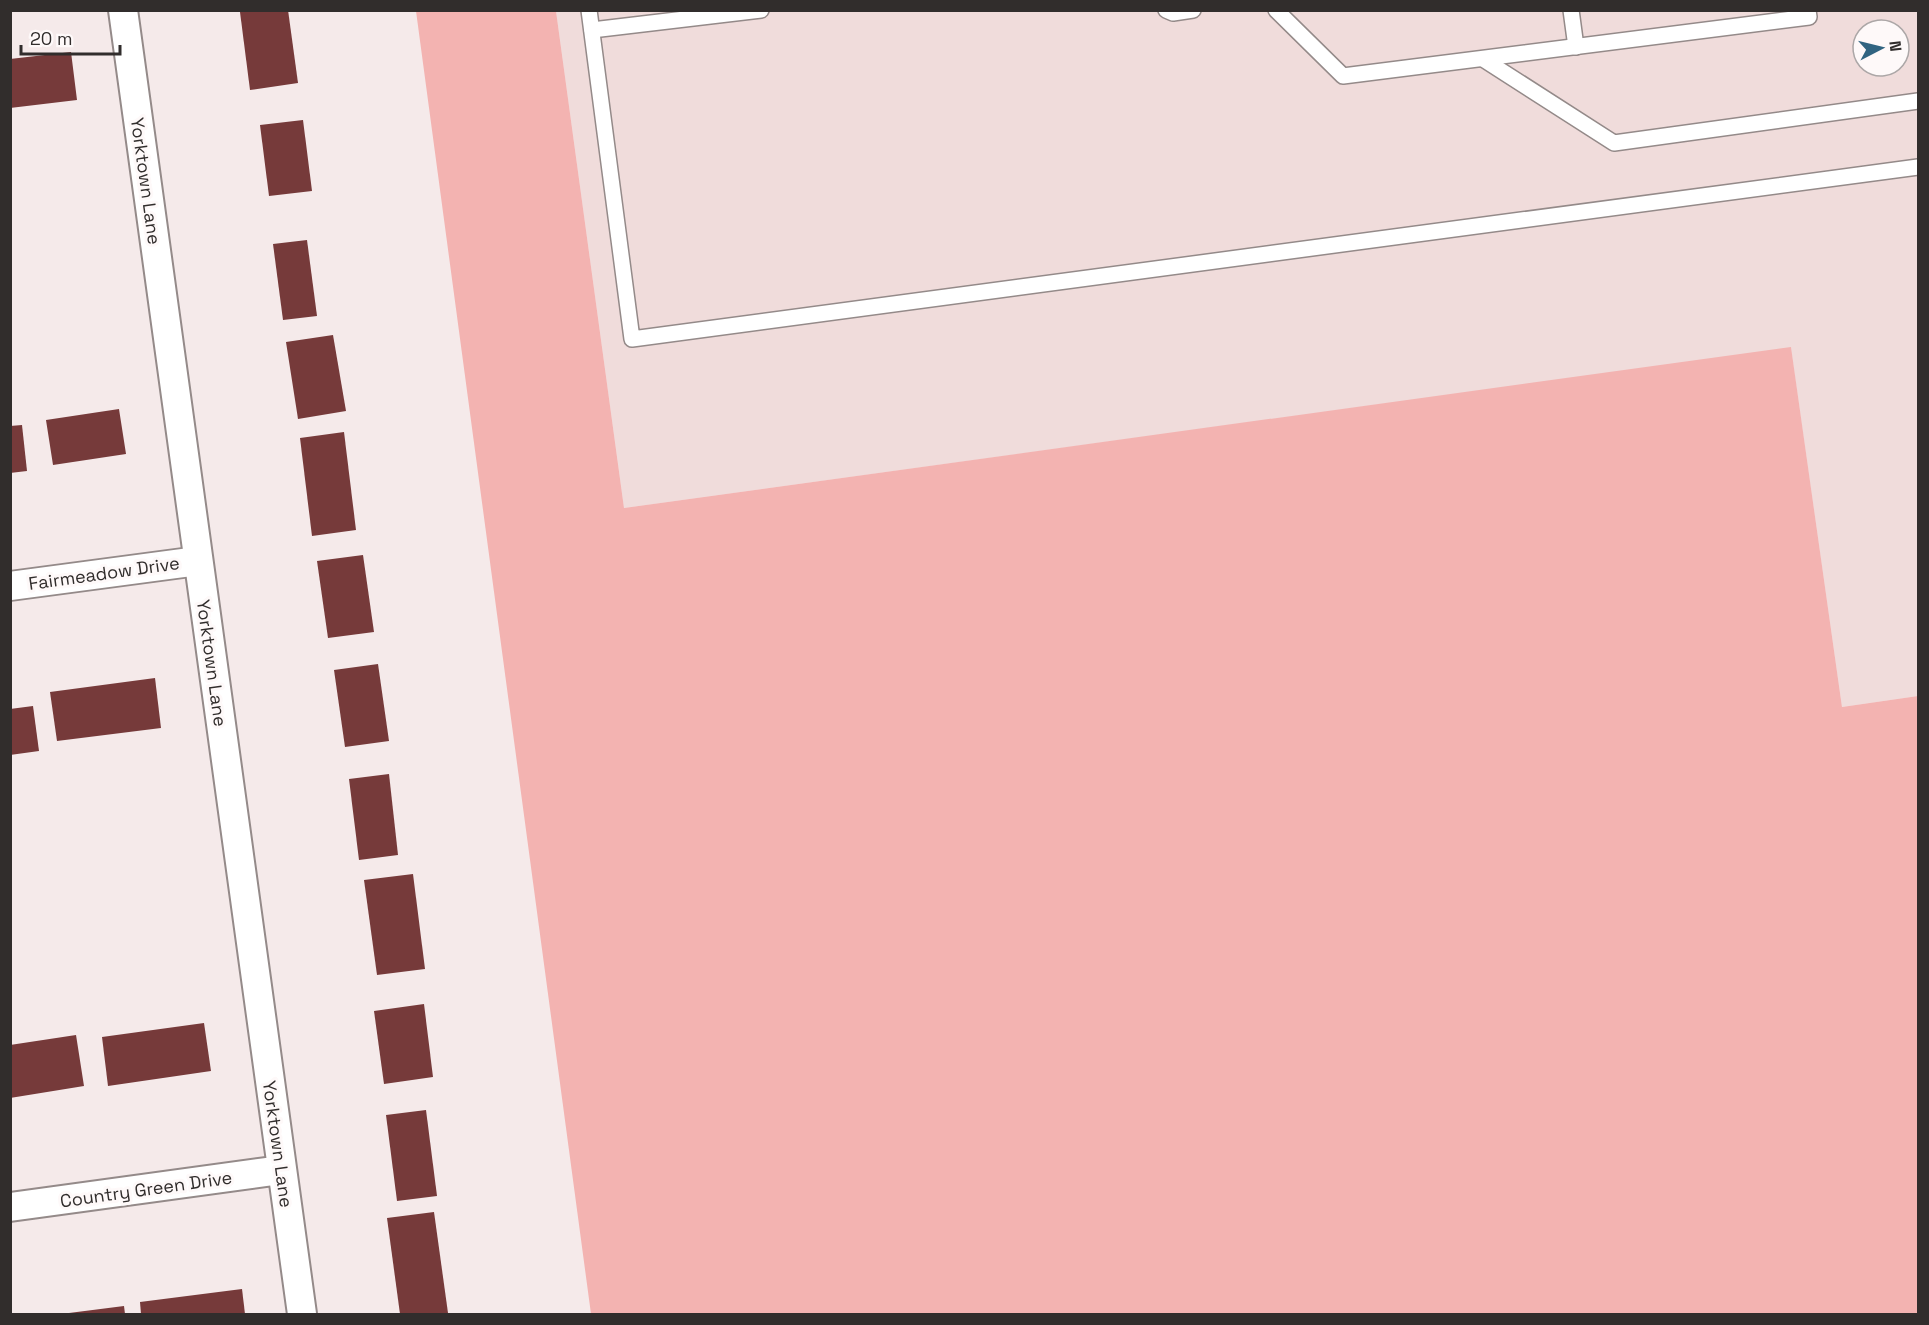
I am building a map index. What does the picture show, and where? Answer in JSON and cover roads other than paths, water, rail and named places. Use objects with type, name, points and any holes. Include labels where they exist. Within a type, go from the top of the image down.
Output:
[{"type":"street","name":"Yorktown Lane","points":[[123,10],[302,1314]]},
{"type":"street","name":"Fairmeadow Drive","points":[[10,586],[198,561]]},
{"type":"street","name":"Country Green Drive","points":[[10,1207],[281,1170]]},
{"type":"lane","points":[[589,10],[632,339],[1918,167]]},
{"type":"lane","points":[[591,30],[761,10]]},
{"type":"lane","points":[[1166,10],[1173,13],[1193,10]]},
{"type":"lane","points":[[1276,10],[1343,76],[1809,17],[1808,10]]},
{"type":"lane","points":[[1571,10],[1576,47]]},
{"type":"lane","points":[[1482,58],[1614,143],[1918,101]]}]
